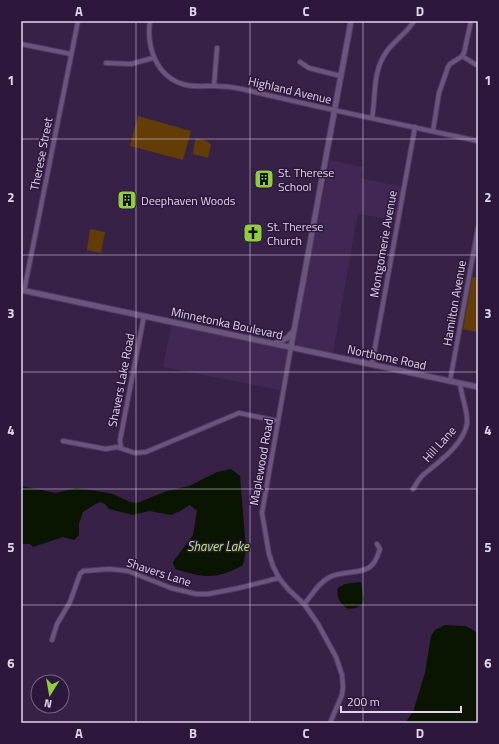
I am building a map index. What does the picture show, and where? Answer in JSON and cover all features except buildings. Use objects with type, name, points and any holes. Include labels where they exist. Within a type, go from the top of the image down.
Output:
[{"type":"street","name":"Therese Street","points":[[23,291],[78,21]]},
{"type":"street","points":[[106,63],[131,64],[153,58],[149,42],[150,21]]},
{"type":"street","name":"Minnetonka Boulevard","points":[[23,291],[291,347],[351,21]]},
{"type":"street","points":[[372,118],[374,86],[380,63],[387,51],[414,21]]},
{"type":"street","points":[[434,132],[439,93],[450,64],[462,56],[471,21]]},
{"type":"street","points":[[21,44],[71,54]]},
{"type":"street","points":[[214,86],[217,48]]},
{"type":"street","points":[[462,56],[478,66]]},
{"type":"street","name":"Highland Avenue","points":[[153,58],[163,72],[178,82],[194,86],[214,86],[242,89],[334,111],[478,141]]},
{"type":"street","points":[[300,62],[309,68],[341,76]]},
{"type":"street","name":"Montgomerie Avenue","points":[[372,364],[415,127]]},
{"type":"street","name":"Hamilton Avenue","points":[[450,381],[478,228]]},
{"type":"street","name":"Shavers Lake Road","points":[[121,448],[120,440],[144,316]]},
{"type":"street","points":[[275,344],[287,338],[294,331]]},
{"type":"street","name":"Northome Road","points":[[291,347],[478,387]]},
{"type":"street","name":"Maplewood Road","points":[[291,347],[262,513],[269,554],[273,566],[279,578],[304,604],[336,657],[342,675],[342,695],[330,723]]},
{"type":"street","name":"Hill Lane","points":[[412,489],[421,477],[435,466],[463,436],[467,422],[460,383]]},
{"type":"street","points":[[63,441],[106,449],[118,447],[142,454],[239,413],[278,421]]},
{"type":"street","points":[[304,604],[317,587],[329,578],[336,575],[365,569],[371,566],[380,549],[378,544]]},
{"type":"street","name":"Shavers Lane","points":[[52,640],[57,624],[70,602],[80,574],[83,571],[109,569],[128,571],[171,588],[196,594],[208,594],[279,578]]},
{"type":"shaded area","points":[[138,116],[191,131],[183,160],[130,146]]},
{"type":"shaded area","points":[[197,138],[207,141],[211,145],[208,158],[193,154],[195,140]]},
{"type":"shaded area","points":[[330,160],[363,167],[361,178],[407,188],[401,221],[358,214],[333,353],[297,345],[295,341]]},
{"type":"shaded area","points":[[90,229],[105,232],[101,253],[87,250]]},
{"type":"shaded area","points":[[472,277],[478,278],[478,332],[463,329]]},
{"type":"shaded area","points":[[171,325],[286,348],[289,352],[280,390],[163,367]]},
{"type":"water","name":"Shaver Lake","points":[[231,469],[240,476],[246,550],[243,565],[234,570],[217,575],[202,576],[175,569],[173,562],[193,535],[197,511],[190,505],[171,515],[149,511],[133,515],[109,509],[105,504],[100,502],[83,512],[79,524],[79,535],[74,540],[63,537],[33,547],[30,544],[21,544],[21,486],[56,493],[76,488],[91,490],[113,494],[130,502],[137,503],[167,491],[189,486],[217,472]]},
{"type":"water","points":[[361,582],[364,600],[362,605],[356,608],[348,609],[339,600],[338,588],[345,584]]},
{"type":"water","points":[[445,625],[466,626],[478,633],[478,723],[405,723],[413,712],[425,673],[431,636],[435,630]]},
{"type":"place","name":"St. Therese School","points":[[264,179]]},
{"type":"place","name":"Deephaven Woods","points":[[127,200]]},
{"type":"place","name":"St. Therese Church","points":[[253,233]]}]
